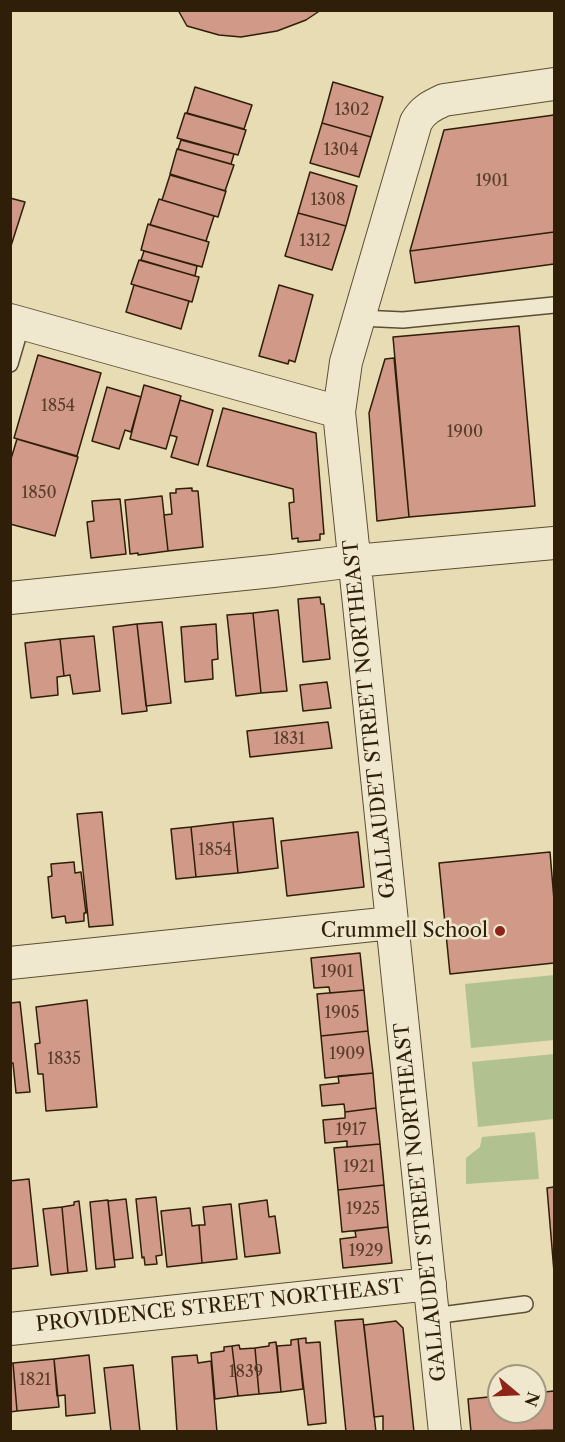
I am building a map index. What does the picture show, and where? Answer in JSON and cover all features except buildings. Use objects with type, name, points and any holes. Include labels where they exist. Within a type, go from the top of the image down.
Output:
[{"type":"street","name":"GALLAUDET STREET NORTHEAST","points":[[445,1431],[339,411],[346,362],[416,122],[428,107],[444,100],[555,84]]},
{"type":"street","points":[[16,321],[339,411]]},
{"type":"street","points":[[10,598],[354,561],[555,543]]},
{"type":"street","points":[[10,963],[392,922]]},
{"type":"street","name":"PROVIDENCE STREET NORTHEAST","points":[[10,1329],[430,1284]]},
{"type":"lane","points":[[359,318],[403,320],[555,305]]},
{"type":"lane","points":[[10,364],[16,321]]},
{"type":"lane","points":[[433,1316],[525,1304]]},
{"type":"green space","points":[[554,975],[554,1040],[471,1048],[465,984]]},
{"type":"green space","points":[[554,1054],[554,1119],[478,1127],[472,1062]]},
{"type":"green space","points":[[535,1132],[539,1179],[466,1184],[466,1158],[480,1147],[482,1137]]},
{"type":"place","name":"Crummell School","points":[[500,931]]}]
